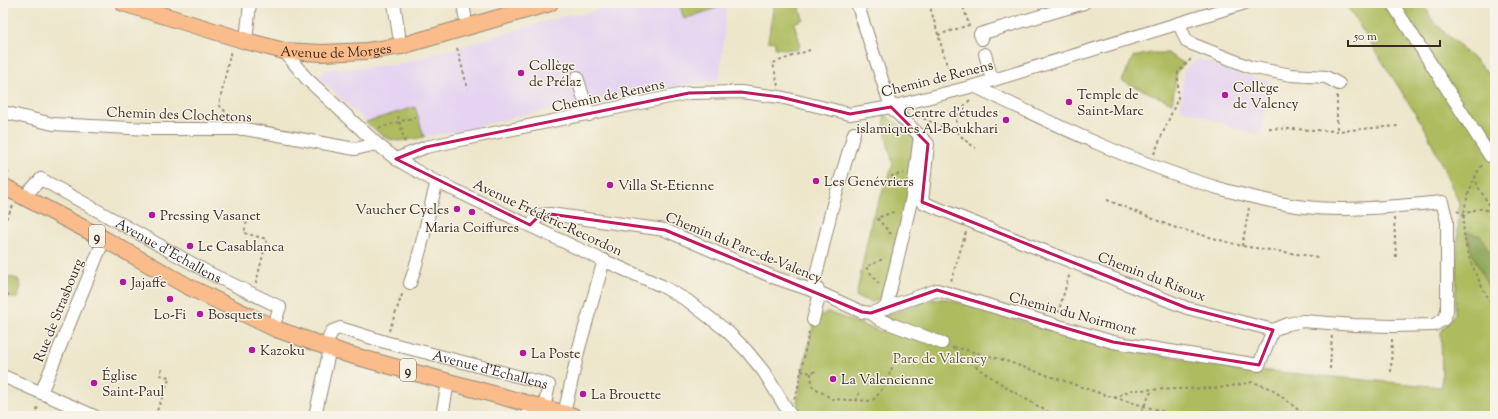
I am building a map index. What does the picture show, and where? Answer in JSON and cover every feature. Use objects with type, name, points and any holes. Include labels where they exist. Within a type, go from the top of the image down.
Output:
[{"type":"main road","name":"Avenue de Morges","points":[[123,3],[246,41],[284,51],[322,53],[367,51],[401,46],[550,3]]},
{"type":"main road","name":"Avenue d'Echallens","points":[[3,186],[19,201],[104,239],[189,287],[273,327],[328,348],[448,382],[534,410],[568,415]]},
{"type":"street","points":[[246,41],[250,3]]},
{"type":"street","name":"Avenue de Morges","points":[[394,3],[399,35]]},
{"type":"street","points":[[463,3],[465,16]]},
{"type":"street","points":[[857,3],[891,106]]},
{"type":"street","points":[[982,39],[980,34],[1084,3]]},
{"type":"street","name":"Chemin de Renens","points":[[396,159],[426,147],[589,115],[689,93],[741,92],[780,97],[850,114],[891,106],[974,86],[1245,3]]},
{"type":"street","points":[[1392,3],[1490,156]]},
{"type":"street","points":[[1179,24],[1187,42],[1250,67],[1291,76],[1326,77],[1339,84]]},
{"type":"street","name":"Avenue Frédéric-Recordon","points":[[284,51],[306,78],[377,144],[396,159],[436,182],[662,286],[688,301],[721,327],[746,350],[764,372],[791,416]]},
{"type":"street","points":[[985,54],[992,80]]},
{"type":"street","points":[[577,78],[589,115]]},
{"type":"street","points":[[974,86],[1150,166],[1184,178],[1252,197],[1306,207],[1380,208],[1442,202],[1447,221],[1447,311],[1442,322],[1434,325],[1392,326],[1303,321],[1288,324],[1273,330]]},
{"type":"street","name":"Chemin du Risoux","points":[[891,106],[928,144],[922,202],[1187,308],[1273,330]]},
{"type":"street","name":"Chemin des Clochetons","points":[[3,112],[53,124],[149,129],[245,129],[355,149],[377,144]]},
{"type":"street","points":[[812,320],[820,294],[814,284],[832,208],[854,132]]},
{"type":"street","points":[[886,308],[917,170],[920,135]]},
{"type":"street","name":"Avenue d'Echallens","points":[[19,201],[41,179],[211,274],[280,307],[273,327]]},
{"type":"street","points":[[410,284],[419,259],[436,182]]},
{"type":"street","name":"Chemin du Parc-de-Valency","points":[[530,225],[540,215],[550,214],[665,230],[773,277],[820,294],[862,312],[871,313],[880,320],[942,343]]},
{"type":"street","name":"Rue de Strasbourg","points":[[41,393],[104,239]]},
{"type":"street","points":[[568,415],[579,348],[604,260]]},
{"type":"street","name":"Chemin du Noirmont","points":[[871,313],[937,290],[1054,326],[1113,342],[1259,365],[1273,330]]},
{"type":"street","name":"Avenue d'Echallens","points":[[328,348],[332,331],[340,328],[385,342],[549,385],[534,410]]},
{"type":"street","points":[[314,416],[328,348]]},
{"type":"street","points":[[3,376],[94,416]]},
{"type":"street","points":[[442,416],[448,382]]},
{"type":"path","points":[[930,3],[952,82]]},
{"type":"path","points":[[938,35],[969,25],[962,3]]},
{"type":"path","points":[[457,48],[468,88]]},
{"type":"path","points":[[778,87],[777,76],[773,63],[810,50]]},
{"type":"path","points":[[225,122],[226,112],[219,105],[230,54]]},
{"type":"path","points":[[1153,157],[1178,98],[1178,72],[1196,55]]},
{"type":"path","points":[[1337,131],[1336,104],[1339,84]]},
{"type":"path","points":[[970,100],[960,108],[956,117],[956,131],[963,140],[976,148]]},
{"type":"path","points":[[914,113],[952,131],[956,131]]},
{"type":"path","points":[[398,116],[405,141]]},
{"type":"path","points":[[379,128],[415,117]]},
{"type":"path","points":[[1269,128],[1337,131],[1399,126]]},
{"type":"path","points":[[1490,156],[1475,175],[1465,206],[1463,228],[1467,254],[1495,311]]},
{"type":"path","points":[[1475,175],[1478,187],[1495,214]]},
{"type":"path","points":[[1107,200],[1173,226],[1242,246],[1318,256]]},
{"type":"path","points":[[3,224],[19,201]]},
{"type":"path","points":[[889,296],[866,267],[899,248],[877,218],[910,205]]},
{"type":"path","points":[[1242,246],[1250,207]]},
{"type":"path","points":[[1464,215],[1484,208],[1495,214]]},
{"type":"path","points":[[1456,211],[1464,215]]},
{"type":"path","points":[[1394,219],[1396,257]]},
{"type":"path","points":[[242,220],[247,221],[244,234],[268,239],[256,284]]},
{"type":"path","points":[[948,293],[969,221]]},
{"type":"path","points":[[1054,326],[1073,262]]},
{"type":"path","points":[[3,298],[6,299],[8,292]]},
{"type":"path","points":[[389,332],[402,295]]},
{"type":"path","points":[[793,401],[797,392],[812,320]]},
{"type":"path","points":[[1330,369],[1332,334]]},
{"type":"path","points":[[1391,372],[1392,339]]},
{"type":"path","points":[[1055,416],[1028,401],[950,346],[1000,359],[1114,398],[1179,416]]},
{"type":"path","points":[[811,373],[812,386],[832,399],[872,401],[886,384],[897,355]]},
{"type":"path","points":[[155,416],[169,379],[169,377],[160,375],[162,368]]},
{"type":"path","points":[[801,371],[811,373],[818,370]]},
{"type":"path","points":[[1114,398],[1131,390],[1219,388],[1253,382],[1272,389],[1306,416]]},
{"type":"path","points":[[1139,416],[1152,390]]},
{"type":"path","points":[[856,400],[860,391]]},
{"type":"path","points":[[36,416],[38,407]]},
{"type":"highlighted area","points":[[741,92],[780,97],[850,114],[891,107],[928,144],[922,202],[1187,308],[1273,330],[1259,365],[1113,342],[937,290],[871,313],[862,312],[665,230],[550,214],[540,215],[530,225],[396,159],[426,147],[689,93]]},
{"type":"shaded area","name":"Collège de Prélaz","points":[[619,3],[724,3],[726,10],[720,80],[652,90],[522,115],[464,130],[397,142],[384,138],[319,78],[325,69],[364,68],[400,64],[568,15],[585,14]]},
{"type":"shaded area","name":"Collège de Valency","points":[[1198,58],[1234,73],[1271,82],[1260,135],[1220,123],[1181,108],[1184,70]]},
{"type":"green space","points":[[679,3],[722,3],[723,6],[684,19]]},
{"type":"green space","points":[[774,3],[798,3],[803,19],[794,23],[800,43],[798,50],[775,48],[775,42],[768,41]]},
{"type":"green space","name":"Parc de Valency","points":[[1345,3],[1423,3],[1433,21],[1495,79],[1495,416],[803,416],[797,402],[815,319],[828,312],[882,332],[887,315],[933,299],[947,299],[1112,348],[1268,371],[1442,387],[1441,332],[1455,313],[1459,203],[1426,130]]},
{"type":"green space","points":[[1151,53],[1167,53],[1185,64],[1177,71],[1172,103],[1122,81],[1133,57]]},
{"type":"green space","points":[[415,107],[424,137],[398,141],[392,140],[381,134],[366,122]]},
{"type":"green space","points":[[884,114],[922,142],[892,296],[872,302],[856,297],[872,218],[893,165],[886,137]]},
{"type":"green space","points":[[1467,232],[1480,236],[1495,260],[1495,301],[1472,253]]},
{"type":"green space","points":[[3,275],[18,279],[21,286],[18,298],[13,298],[3,293]]},
{"type":"place","name":"Collège de Prélaz","points":[[521,73]]},
{"type":"place","name":"Collège de Valency","points":[[1225,95]]},
{"type":"place","name":"Temple de Saint-Marc","points":[[1069,102]]},
{"type":"place","name":"Centre d'études islamiques Al-Boukhari","points":[[1006,120]]},
{"type":"place","name":"Les Genévriers","points":[[816,181]]},
{"type":"place","name":"Villa St-Etienne","points":[[610,185]]},
{"type":"place","name":"Vaucher Cycles","points":[[457,209]]},
{"type":"place","name":"Maria Coiffures","points":[[472,212]]},
{"type":"place","name":"Pressing Vasanet","points":[[152,215]]},
{"type":"place","name":"Le Casablanca","points":[[190,246]]},
{"type":"place","name":"Jajaffe","points":[[123,282]]},
{"type":"place","name":"Lo-Fi","points":[[170,299]]},
{"type":"place","name":"Bosquets","points":[[200,314]]},
{"type":"place","name":"Kazoku","points":[[252,350]]},
{"type":"place","name":"La Poste","points":[[523,353]]},
{"type":"place","name":"La Valencienne","points":[[833,379]]},
{"type":"place","name":"Église Saint-Paul","points":[[94,383]]},
{"type":"place","name":"La Brouette","points":[[583,394]]}]
